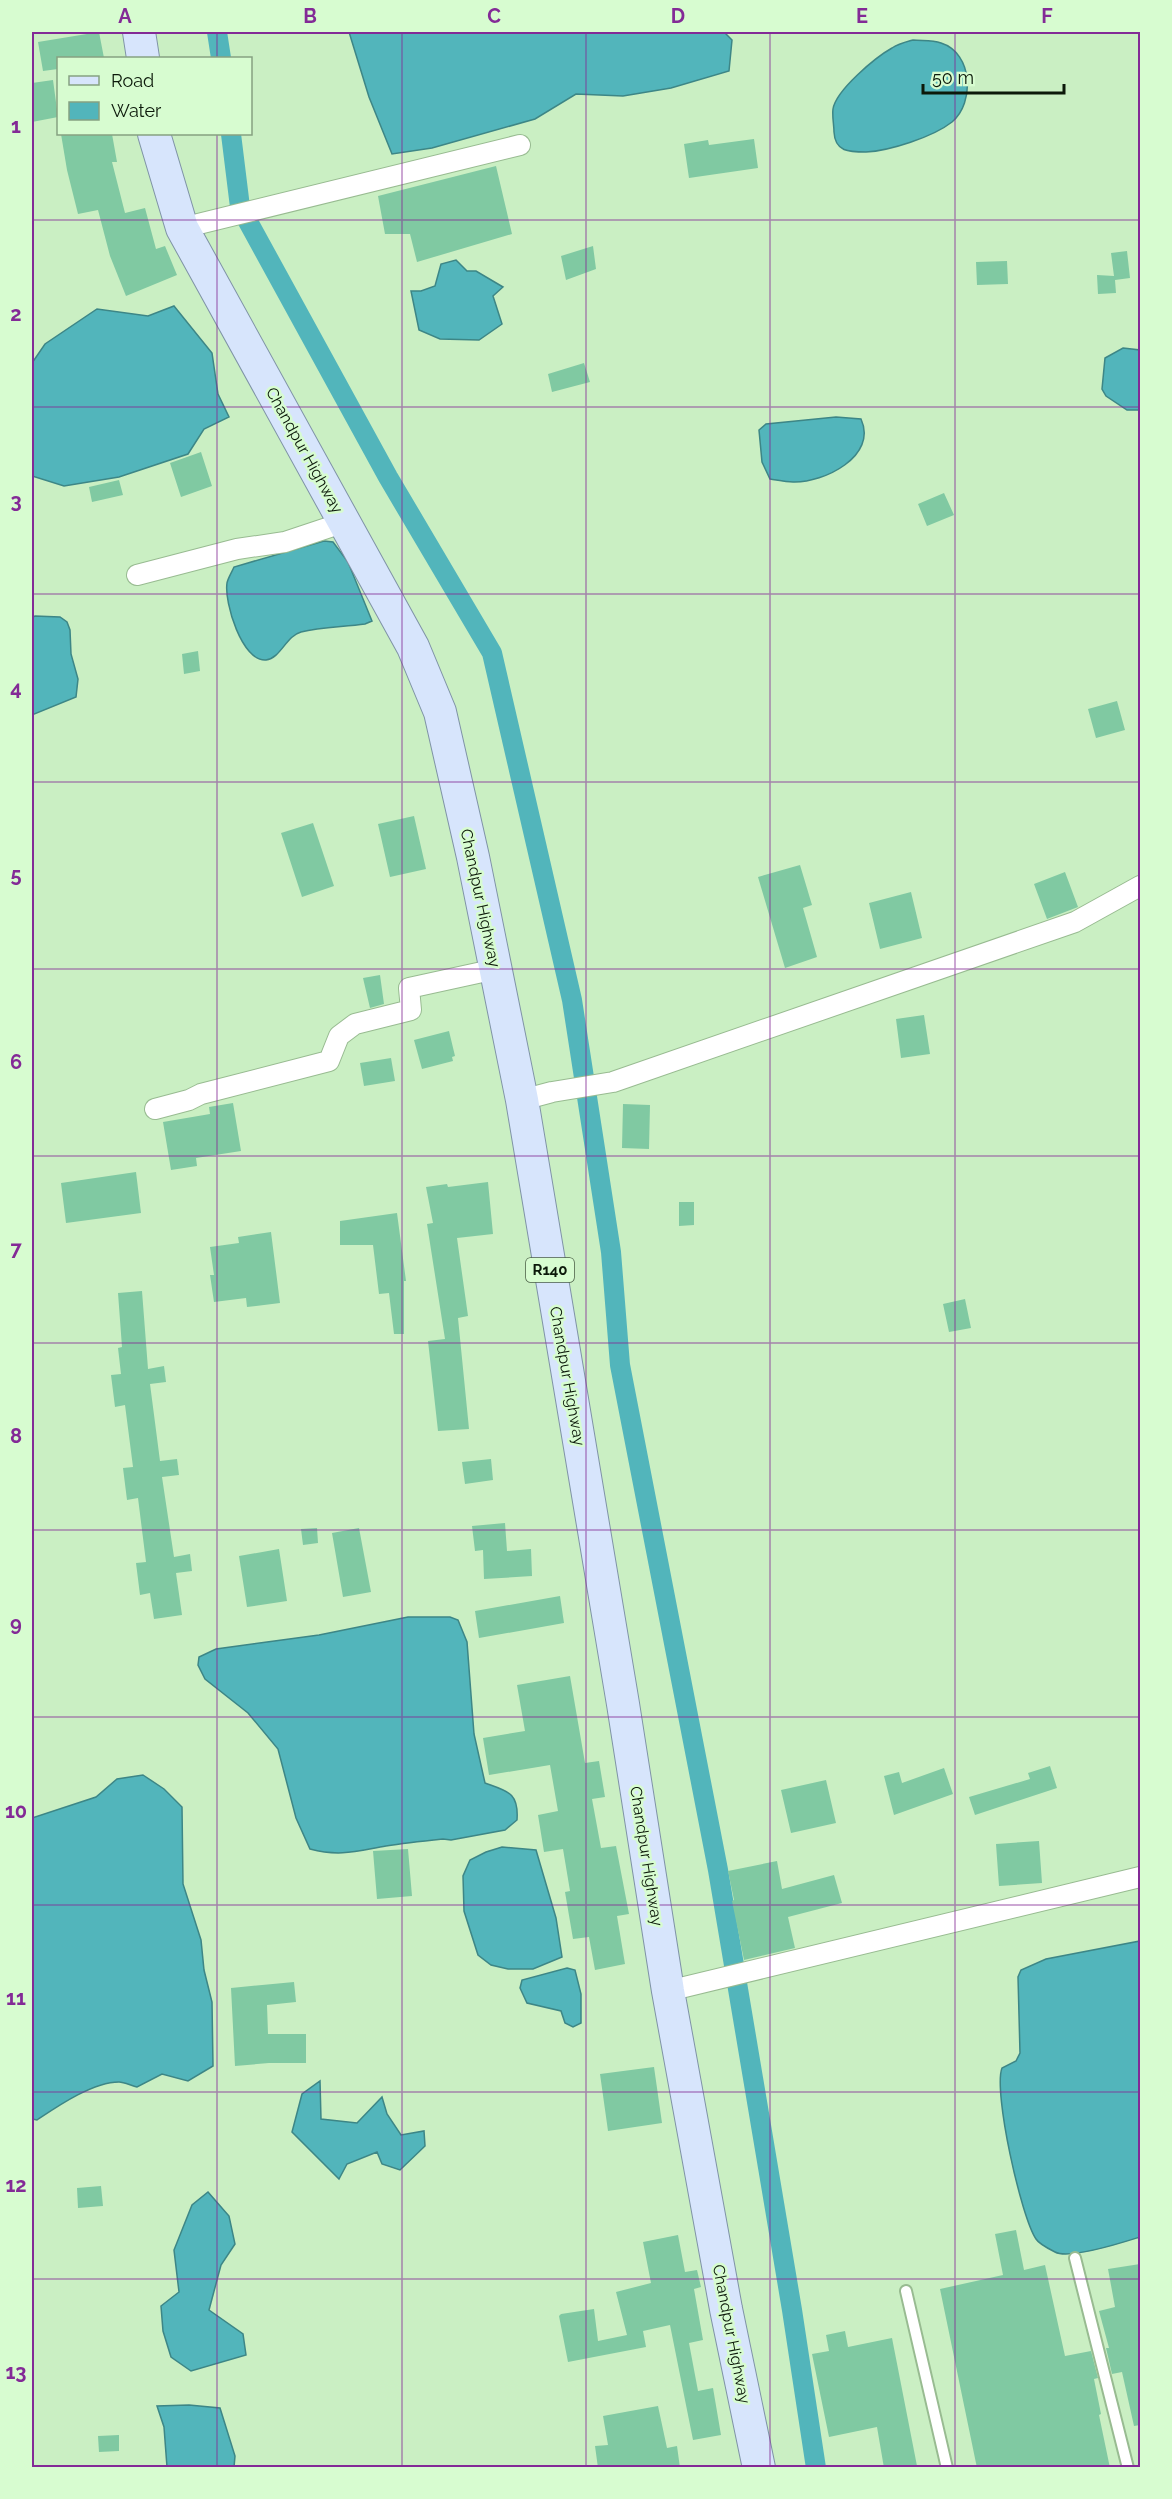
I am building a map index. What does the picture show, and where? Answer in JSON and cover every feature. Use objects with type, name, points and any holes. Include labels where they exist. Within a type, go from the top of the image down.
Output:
[{"type":"main road","points":[[139,32],[143,57]]},
{"type":"main road","name":"Chandpur Highway","points":[[154,135],[193,226],[345,522],[413,647],[440,712],[522,1100],[623,1704],[682,1987],[726,2309],[759,2468]]},
{"type":"street","points":[[193,226],[520,145]]},
{"type":"street","points":[[137,575],[237,549],[285,542],[345,522]]},
{"type":"street","points":[[522,1100],[552,1092],[613,1082],[1075,922],[1140,886]]},
{"type":"street","points":[[154,1109],[189,1100],[201,1094],[329,1061],[339,1036],[355,1024],[411,1010],[409,988],[496,969]]},
{"type":"street","points":[[682,1987],[1140,1877]]},
{"type":"lane","points":[[1075,2258],[1128,2468]]},
{"type":"lane","points":[[906,2290],[947,2468]]},
{"type":"water","points":[[349,32],[724,32],[732,40],[729,71],[671,88],[623,96],[576,94],[535,119],[432,148],[392,154],[369,97]]},
{"type":"water","points":[[913,40],[941,43],[952,48],[959,57],[965,67],[967,91],[959,114],[944,128],[898,146],[866,152],[844,150],[835,139],[833,112],[841,93],[876,59],[894,47]]},
{"type":"water","points":[[456,260],[467,271],[476,271],[503,287],[493,296],[502,324],[479,340],[440,339],[419,330],[411,291],[421,291],[435,286],[441,264]]},
{"type":"water","points":[[174,306],[212,353],[218,394],[229,417],[204,429],[188,454],[119,477],[64,486],[32,476],[32,363],[45,344],[97,309],[148,316]]},
{"type":"water","points":[[1123,348],[1140,350],[1140,410],[1127,410],[1106,396],[1102,389],[1105,358]]},
{"type":"water","points":[[836,417],[861,419],[864,432],[862,445],[845,465],[819,478],[806,481],[770,479],[762,462],[759,430],[766,424]]},
{"type":"water","points":[[324,541],[333,542],[348,562],[372,621],[365,624],[301,632],[291,638],[271,658],[266,660],[257,658],[242,642],[228,603],[227,583],[234,567]]},
{"type":"water","points":[[35,616],[60,617],[67,622],[70,630],[71,654],[78,679],[76,697],[32,715],[32,618]]},
{"type":"water","points":[[408,1617],[450,1617],[458,1620],[467,1642],[474,1734],[485,1783],[505,1791],[514,1798],[517,1820],[505,1830],[451,1840],[414,1842],[348,1852],[330,1853],[310,1849],[296,1818],[278,1749],[248,1713],[205,1679],[198,1665],[199,1657],[216,1649],[319,1635]]},
{"type":"water","points":[[143,1775],[164,1789],[182,1807],[183,1884],[201,1940],[204,1970],[212,2002],[213,2066],[188,2081],[162,2074],[137,2087],[119,2082],[98,2086],[76,2096],[37,2120],[32,2119],[32,1818],[96,1797],[117,1779]]},
{"type":"water","points":[[502,1847],[536,1850],[556,1918],[562,1957],[533,1969],[508,1969],[491,1965],[478,1955],[464,1911],[463,1876],[470,1860]]},
{"type":"water","points":[[1140,1941],[1140,2237],[1084,2252],[1062,2254],[1037,2241],[1030,2226],[1016,2181],[1001,2101],[1002,2068],[1016,2061],[1020,2053],[1018,1977],[1021,1970],[1046,1959]]},
{"type":"water","points":[[567,1968],[575,1970],[581,1994],[581,2023],[573,2027],[565,2023],[561,2011],[527,2003],[520,1988],[522,1980]]},
{"type":"water","points":[[320,2081],[321,2119],[357,2123],[382,2097],[387,2114],[401,2135],[424,2131],[425,2146],[400,2170],[382,2164],[377,2152],[347,2164],[339,2179],[292,2132],[302,2094]]},
{"type":"water","points":[[208,2192],[229,2216],[235,2244],[221,2265],[209,2310],[243,2334],[246,2355],[191,2371],[171,2357],[163,2331],[161,2306],[179,2292],[174,2250],[192,2205]]},
{"type":"water","points":[[189,2405],[220,2408],[235,2456],[234,2467],[167,2467],[164,2427],[157,2406]]},
{"type":"building","points":[[99,32],[104,57],[57,57],[57,69],[43,71],[38,42]]},
{"type":"building","points":[[53,80],[57,117],[32,122],[32,83]]},
{"type":"building","points":[[61,135],[112,135],[117,162],[112,162],[125,213],[145,208],[156,249],[165,246],[177,275],[126,296],[110,256],[98,210],[78,214]]},
{"type":"building","points":[[754,139],[758,168],[689,178],[684,144],[708,140],[709,145]]},
{"type":"building","points":[[496,166],[512,234],[417,262],[410,234],[385,234],[378,196]]},
{"type":"building","points":[[593,246],[596,269],[566,280],[561,256]]},
{"type":"building","points":[[1127,251],[1130,278],[1115,280],[1116,293],[1098,294],[1097,275],[1114,276],[1111,253]]},
{"type":"building","points":[[1007,261],[1008,284],[977,285],[976,262]]},
{"type":"building","points":[[584,363],[590,382],[552,392],[548,374]]},
{"type":"building","points":[[201,452],[212,486],[181,497],[170,463]]},
{"type":"building","points":[[119,480],[123,495],[92,502],[89,487]]},
{"type":"building","points":[[944,493],[954,515],[927,526],[918,504]]},
{"type":"building","points":[[198,651],[200,671],[184,674],[182,654]]},
{"type":"building","points":[[1117,701],[1125,730],[1096,738],[1088,709]]},
{"type":"building","points":[[414,816],[426,869],[390,877],[378,824]]},
{"type":"building","points":[[313,823],[334,886],[302,897],[281,833]]},
{"type":"building","points":[[800,865],[812,905],[803,908],[817,957],[785,968],[758,877]]},
{"type":"building","points":[[1065,872],[1078,907],[1047,919],[1034,884]]},
{"type":"building","points":[[911,892],[922,938],[880,949],[869,903]]},
{"type":"building","points":[[380,975],[384,1004],[370,1008],[363,978]]},
{"type":"building","points":[[924,1015],[930,1054],[901,1058],[896,1019]]},
{"type":"building","points":[[449,1031],[455,1056],[452,1057],[453,1061],[422,1069],[414,1040]]},
{"type":"building","points":[[391,1058],[395,1081],[364,1086],[360,1063]]},
{"type":"building","points":[[233,1103],[241,1151],[196,1158],[197,1166],[171,1170],[163,1122],[210,1114],[209,1107]]},
{"type":"building","points":[[623,1104],[650,1105],[649,1149],[622,1148]]},
{"type":"building","points":[[136,1172],[141,1213],[66,1223],[61,1183]]},
{"type":"building","points":[[488,1182],[493,1234],[457,1238],[468,1316],[458,1318],[469,1429],[438,1431],[428,1341],[445,1339],[427,1224],[433,1223],[426,1187]]},
{"type":"building","points":[[679,1202],[694,1202],[694,1225],[679,1226]]},
{"type":"building","points":[[397,1213],[406,1281],[404,1281],[404,1334],[394,1334],[389,1293],[379,1294],[373,1245],[340,1245],[340,1221]]},
{"type":"building","points":[[271,1232],[280,1303],[247,1307],[246,1298],[214,1302],[210,1275],[214,1275],[210,1247],[239,1243],[238,1237]]},
{"type":"building","points":[[142,1291],[148,1369],[164,1366],[166,1382],[150,1384],[160,1461],[177,1459],[179,1475],[162,1477],[174,1557],[190,1554],[192,1571],[176,1573],[182,1615],[154,1619],[150,1593],[140,1595],[136,1563],[146,1562],[138,1498],[127,1500],[123,1468],[133,1467],[125,1405],[115,1407],[111,1375],[121,1374],[118,1348],[122,1347],[118,1293]]},
{"type":"building","points":[[965,1299],[971,1328],[949,1332],[943,1304]]},
{"type":"building","points":[[491,1459],[493,1480],[465,1484],[462,1462]]},
{"type":"building","points":[[505,1523],[507,1551],[531,1549],[532,1576],[484,1579],[483,1550],[475,1551],[472,1526]]},
{"type":"building","points":[[317,1528],[318,1543],[303,1545],[301,1529]]},
{"type":"building","points":[[359,1528],[371,1592],[343,1597],[332,1533]]},
{"type":"building","points":[[279,1549],[287,1601],[247,1607],[239,1556]]},
{"type":"building","points":[[560,1596],[564,1623],[479,1638],[475,1611]]},
{"type":"building","points":[[570,1676],[585,1763],[599,1761],[605,1797],[592,1799],[601,1848],[616,1846],[629,1914],[617,1916],[625,1964],[595,1970],[589,1937],[573,1939],[565,1892],[570,1891],[563,1849],[544,1852],[538,1815],[558,1811],[550,1765],[489,1775],[483,1738],[525,1731],[517,1685]]},
{"type":"building","points":[[1050,1766],[1057,1788],[975,1815],[969,1797],[1030,1779],[1028,1773]]},
{"type":"building","points":[[944,1768],[953,1794],[894,1815],[884,1776],[899,1772],[902,1783]]},
{"type":"building","points":[[826,1780],[836,1823],[791,1833],[781,1790]]},
{"type":"building","points":[[1039,1841],[1042,1883],[999,1886],[996,1844]]},
{"type":"building","points":[[408,1849],[412,1896],[377,1899],[373,1851]]},
{"type":"building","points":[[777,1861],[782,1889],[834,1875],[842,1903],[788,1917],[795,1948],[744,1960],[728,1871]]},
{"type":"building","points":[[294,1982],[296,2002],[267,2005],[268,2034],[306,2034],[306,2063],[235,2066],[231,1988]]},
{"type":"building","points":[[654,2067],[662,2123],[608,2131],[600,2074]]},
{"type":"building","points":[[101,2186],[103,2206],[78,2208],[77,2188]]},
{"type":"building","points":[[1016,2230],[1024,2270],[1045,2265],[1065,2356],[1091,2351],[1098,2378],[1094,2379],[1110,2468],[977,2468],[940,2289],[1003,2275],[995,2234]]},
{"type":"building","points":[[678,2235],[685,2272],[697,2270],[701,2287],[694,2289],[703,2340],[689,2343],[698,2391],[713,2388],[721,2435],[693,2440],[670,2325],[643,2331],[646,2347],[568,2362],[559,2316],[594,2309],[598,2341],[627,2335],[616,2292],[651,2283],[643,2242]]},
{"type":"building","points":[[1140,2264],[1140,2425],[1134,2426],[1122,2372],[1112,2374],[1106,2348],[1109,2348],[1099,2311],[1115,2307],[1108,2269]]},
{"type":"building","points":[[845,2331],[848,2347],[892,2338],[917,2466],[884,2468],[877,2427],[829,2437],[812,2354],[829,2351],[826,2335]]},
{"type":"building","points":[[658,2406],[667,2448],[677,2446],[680,2468],[598,2468],[595,2446],[608,2445],[603,2416]]},
{"type":"building","points":[[119,2435],[119,2451],[99,2452],[98,2436]]},
{"type":"waterway","points":[[217,32],[221,57]]},
{"type":"waterway","points":[[231,135],[240,207],[388,477],[492,653],[572,1000],[611,1252],[620,1365],[718,1870],[792,2310],[816,2468]]}]
